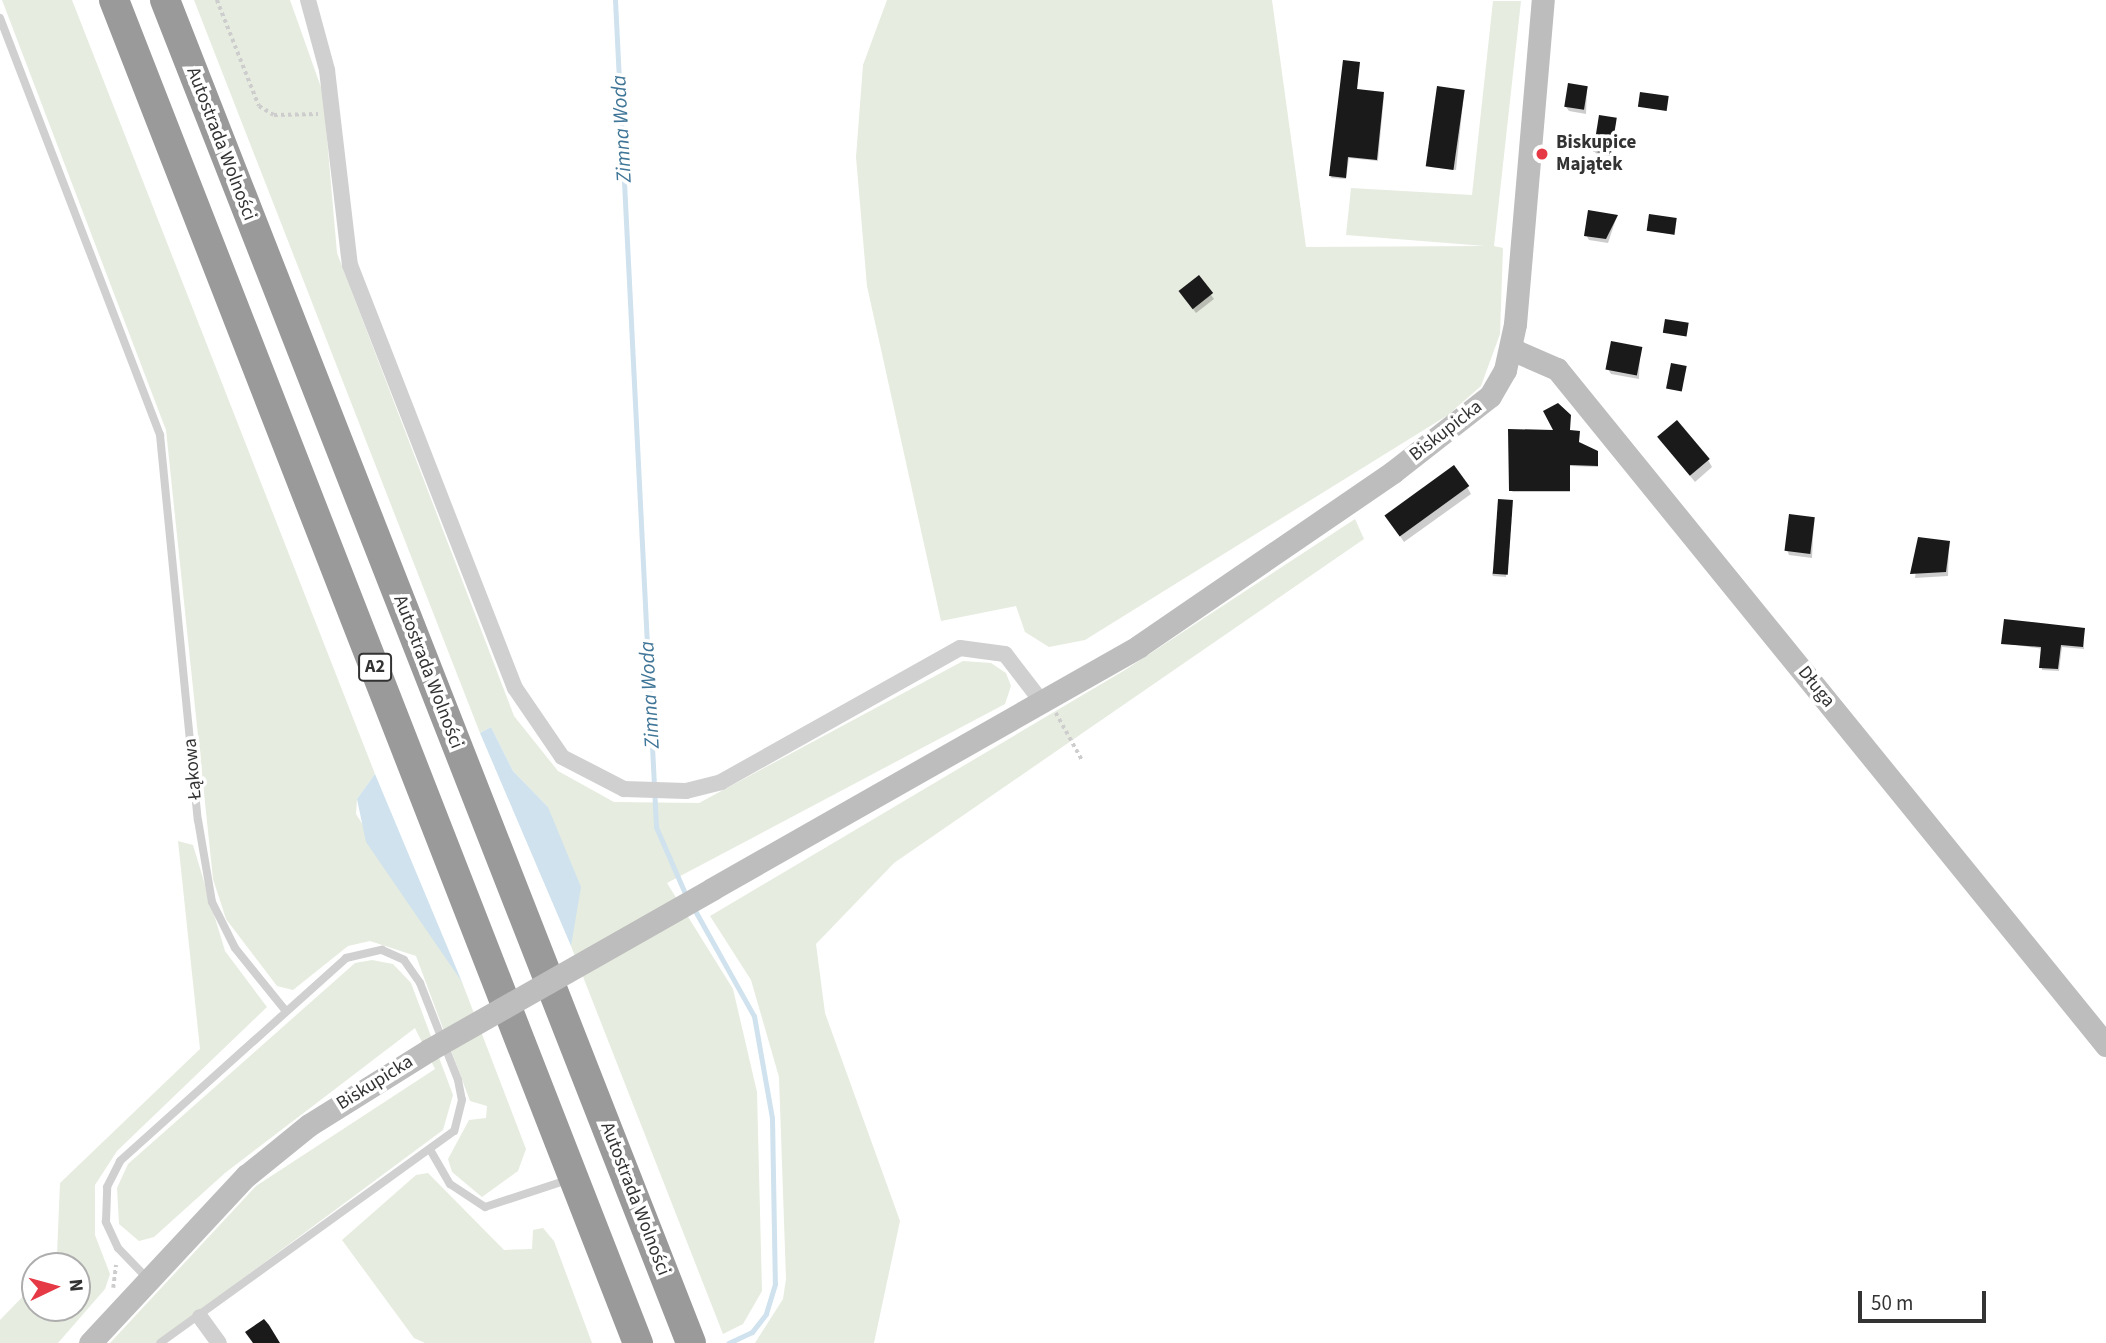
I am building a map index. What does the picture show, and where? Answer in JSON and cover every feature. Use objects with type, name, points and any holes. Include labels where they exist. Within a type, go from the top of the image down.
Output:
[{"type":"highway","name":"A2","points":[[114,0],[636,1339]]},
{"type":"highway","name":"Autostrada Wolności","points":[[165,0],[691,1343]]},
{"type":"main road","name":"Biskupicka","points":[[90,1343],[146,1277],[246,1176],[309,1125],[429,1050],[1045,701],[1219,594],[1393,472],[1490,396],[1511,349],[1543,0]]},
{"type":"main road","name":"Długa","points":[[1511,349],[1556,369],[2106,1045]]},
{"type":"street","points":[[308,0],[331,113],[350,265],[515,688],[562,757],[624,789],[686,791],[752,767],[960,648],[996,651],[1013,660],[1045,701]]},
{"type":"street","points":[[200,1317],[219,1343]]},
{"type":"lane","name":"Łąkowa","points":[[0,18],[150,403],[169,504],[207,884],[235,948],[285,1010]]},
{"type":"lane","points":[[146,1277],[118,1248],[106,1222],[113,1173],[285,1010],[346,958],[382,950],[404,960],[420,983],[462,1100],[454,1131],[432,1153],[160,1343]]},
{"type":"lane","points":[[432,1153],[450,1184],[485,1207],[573,1177]]},
{"type":"path","points":[[217,0],[259,106],[283,116],[331,113]]},
{"type":"path","points":[[1045,701],[1083,760]]},
{"type":"path","points":[[106,1300],[116,1265]]},
{"type":"shaded area","points":[[2,0],[72,0],[375,774],[357,799],[356,814],[462,982],[526,1149],[518,1171],[482,1197],[452,1172],[448,1159],[469,1120],[486,1118],[487,1106],[470,1101],[416,956],[370,941],[348,946],[293,990],[277,986],[226,919],[213,879],[166,430]]},
{"type":"shaded area","points":[[194,0],[290,0],[323,93],[337,253],[514,716],[558,771],[614,802],[699,803],[963,661],[991,663],[1006,673],[1011,686],[1005,704],[667,883],[733,989],[757,1092],[762,1291],[743,1324],[723,1334],[571,946],[574,919],[548,807],[513,771],[491,727],[480,733]]},
{"type":"shaded area","points":[[887,0],[1272,0],[1306,247],[1485,246],[1346,235],[1351,188],[1472,195],[1493,1],[1521,1],[1494,246],[1503,248],[1500,334],[1481,386],[1448,415],[1085,640],[1049,647],[1025,632],[1016,606],[941,621],[867,286],[856,157],[863,65]]},
{"type":"shaded area","points":[[1355,519],[1364,539],[894,863],[816,944],[825,1013],[900,1221],[874,1343],[755,1343],[783,1299],[786,1279],[779,1077],[751,980],[710,916],[1125,670]]},
{"type":"shaded area","points":[[178,841],[193,845],[225,951],[267,1007],[117,1151],[95,1185],[95,1235],[110,1274],[105,1289],[91,1305],[91,1252],[57,1252],[60,1183],[200,1049]]},
{"type":"shaded area","points":[[372,960],[393,964],[411,983],[453,1095],[443,1130],[156,1343],[110,1343],[256,1186],[435,1069],[415,1028],[225,1173],[154,1237],[139,1241],[119,1224],[117,1188],[128,1164],[355,963]]},
{"type":"shaded area","points":[[428,1173],[504,1250],[532,1249],[533,1230],[543,1228],[554,1241],[592,1343],[425,1343],[414,1338],[342,1240],[416,1175]]},
{"type":"shaded area","points":[[21,1298],[21,1322],[76,1322],[58,1343],[0,1343],[0,1320]]},
{"type":"water","points":[[491,727],[513,771],[548,807],[581,887],[571,946],[480,733]]},
{"type":"water","points":[[375,774],[462,982],[366,842],[357,799]]},
{"type":"building","points":[[1343,60],[1360,62],[1357,89],[1384,92],[1377,160],[1348,157],[1346,178],[1329,176]]},
{"type":"building","points":[[1568,83],[1588,86],[1584,110],[1564,107]]},
{"type":"building","points":[[1437,86],[1465,90],[1453,170],[1426,166]]},
{"type":"building","points":[[1640,92],[1669,96],[1667,111],[1638,107]]},
{"type":"building","points":[[1599,115],[1617,118],[1611,154],[1593,152]]},
{"type":"building","points":[[1588,210],[1618,215],[1606,239],[1584,236]]},
{"type":"building","points":[[1649,214],[1677,218],[1674,235],[1647,231]]},
{"type":"building","points":[[1199,275],[1213,293],[1193,309],[1179,291]]},
{"type":"building","points":[[1665,319],[1689,323],[1687,337],[1663,333]]},
{"type":"building","points":[[1611,341],[1642,347],[1637,376],[1605,369]]},
{"type":"building","points":[[1671,363],[1687,366],[1682,392],[1666,389]]},
{"type":"building","points":[[1558,403],[1571,415],[1570,430],[1580,431],[1579,442],[1598,451],[1598,466],[1570,465],[1570,491],[1509,491],[1508,429],[1553,430],[1543,411]]},
{"type":"building","points":[[1677,420],[1710,459],[1690,476],[1657,437]]},
{"type":"building","points":[[1454,465],[1469,486],[1400,537],[1384,516]]},
{"type":"building","points":[[1498,499],[1513,500],[1508,575],[1493,574]]},
{"type":"building","points":[[1789,514],[1815,517],[1810,554],[1784,551]]},
{"type":"building","points":[[1918,537],[1950,541],[1946,572],[1910,574]]},
{"type":"building","points":[[2004,619],[2085,628],[2083,647],[2061,645],[2058,669],[2039,668],[2041,647],[2001,644]]},
{"type":"building","points":[[264,1319],[280,1343],[253,1343],[245,1332]]},
{"type":"waterway","name":"Zimna Woda","points":[[615,0],[656,827],[687,898]]},
{"type":"waterway","name":"Zimna Woda","points":[[693,907],[754,1016],[772,1118],[775,1284],[766,1314],[752,1332],[728,1343]]},
{"type":"place","name":"Biskupice Majątek","points":[[1542,154]]}]
